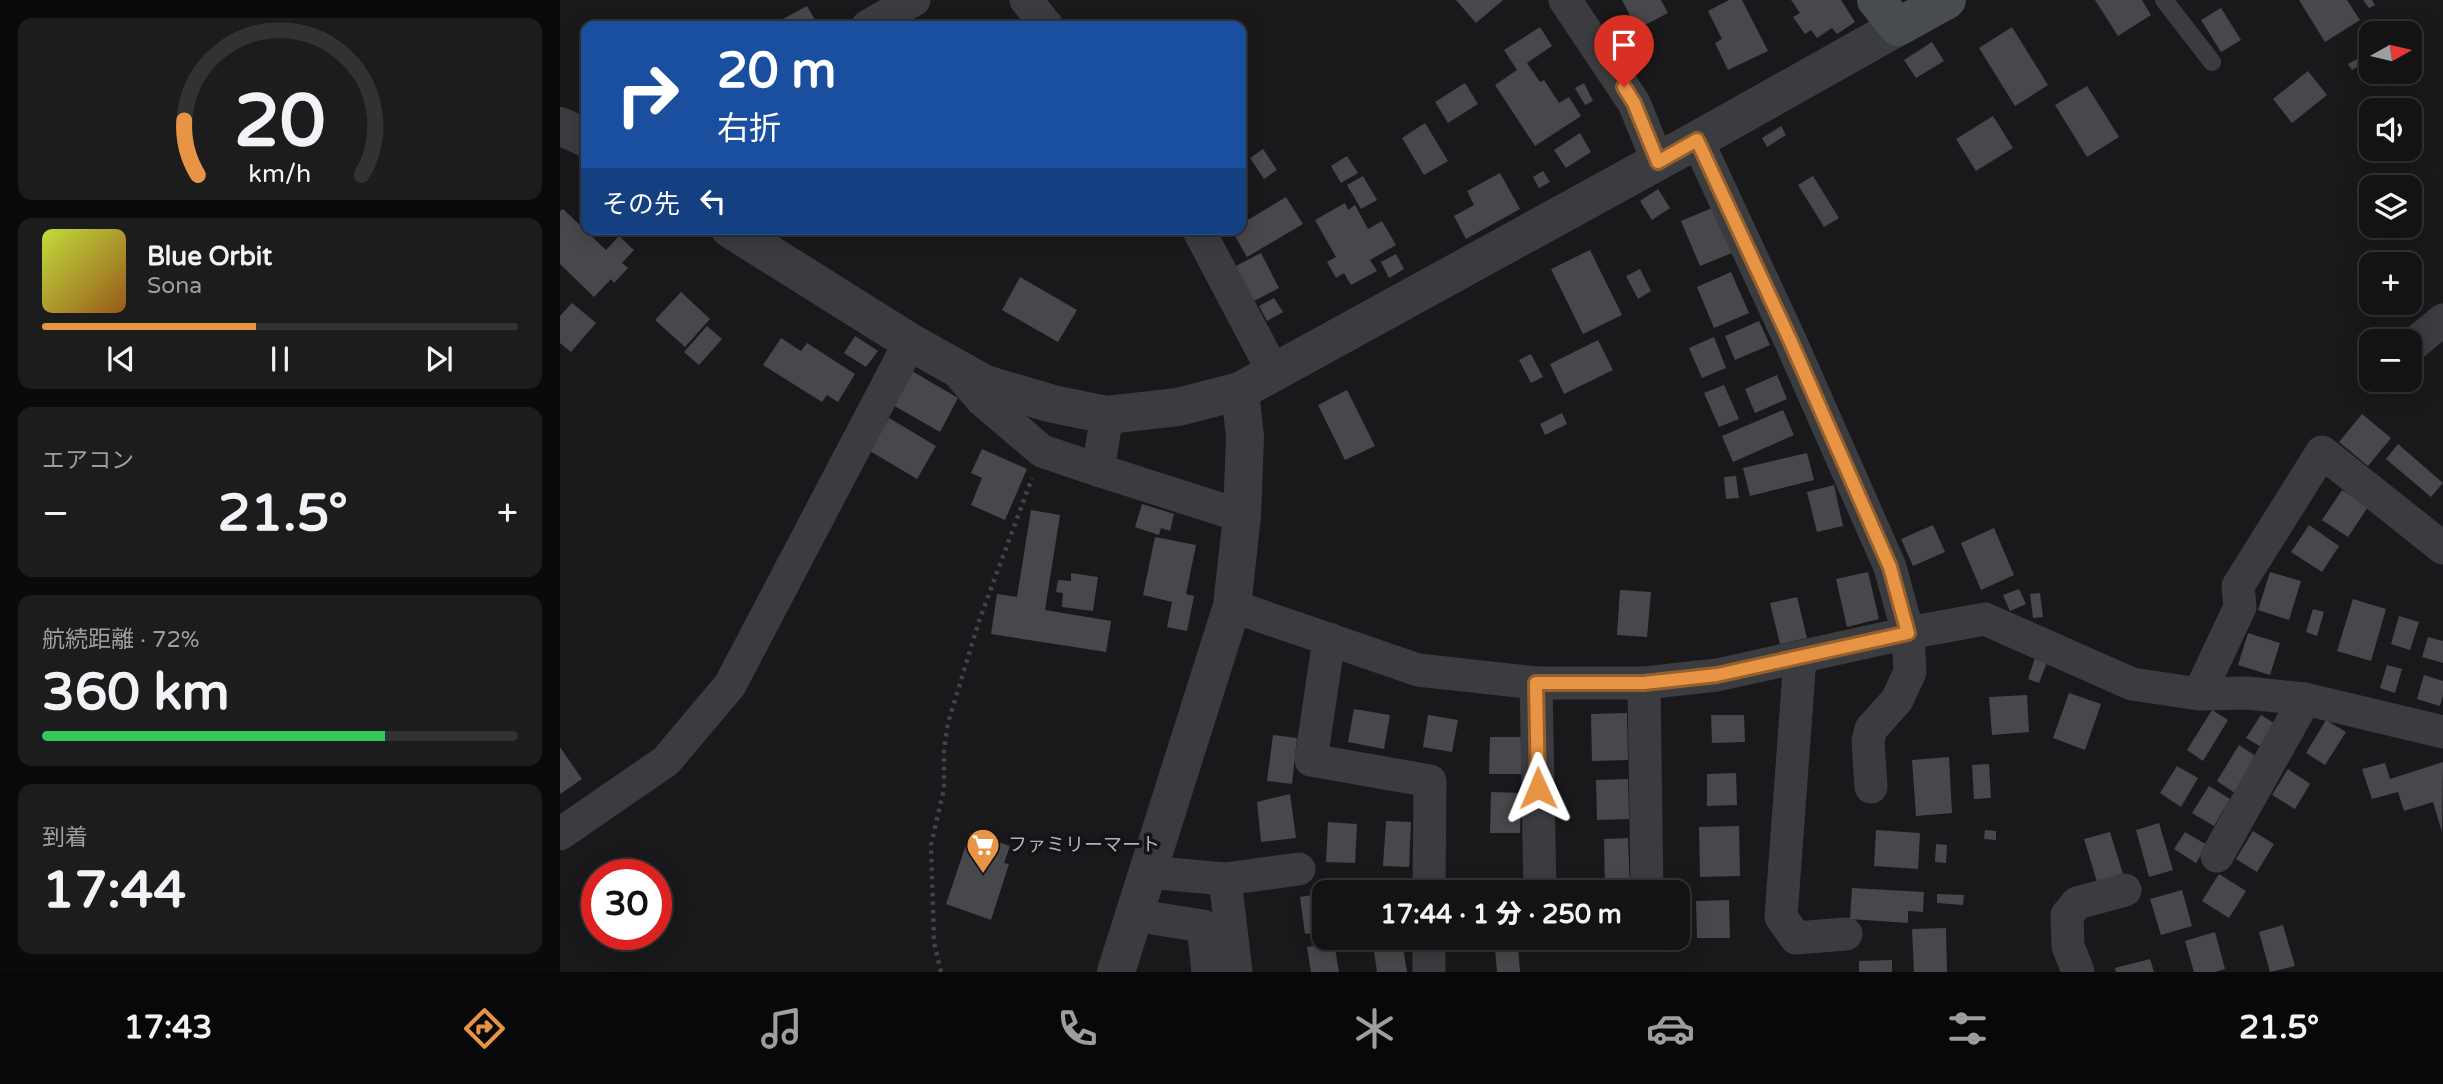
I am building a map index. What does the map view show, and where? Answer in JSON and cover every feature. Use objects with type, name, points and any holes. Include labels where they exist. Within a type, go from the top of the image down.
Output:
[{"type":"main road","points":[[1887,13],[1947,0]]},
{"type":"street","points":[[877,21],[914,0]]},
{"type":"street","points":[[1026,0],[1043,21]]},
{"type":"street","points":[[1565,0],[1634,103],[1658,162]]},
{"type":"street","points":[[740,235],[910,342],[985,384],[1053,404],[1107,415],[1178,407],[1240,391],[1658,162],[1697,140],[1887,13]]},
{"type":"street","points":[[560,125],[581,136]]},
{"type":"street","points":[[1697,140],[1790,340],[1890,567],[1908,633],[1910,672],[1897,700],[1871,729],[1868,741],[1871,787]]},
{"type":"street","points":[[1201,235],[1274,373]]},
{"type":"street","points":[[2422,337],[2443,320]]},
{"type":"street","points":[[560,834],[666,761],[730,685],[910,342]]},
{"type":"street","points":[[954,368],[982,400],[1042,451],[1242,516]]},
{"type":"street","points":[[1125,952],[1147,872],[1232,606],[1242,516],[1245,436],[1240,391]]},
{"type":"street","points":[[1098,470],[1107,415]]},
{"type":"street","points":[[2199,694],[2240,607],[2238,586],[2322,452],[2443,548]]},
{"type":"street","points":[[1232,606],[1418,670],[1536,683],[1644,683],[1717,675],[1985,619],[2132,684],[2199,694],[2247,693],[2305,699],[2443,732]]},
{"type":"street","points":[[1329,639],[1311,760],[1430,781],[1429,880]]},
{"type":"street","points":[[1800,658],[1781,917],[1796,938],[1846,934]]},
{"type":"street","points":[[1536,683],[1540,880]]},
{"type":"street","points":[[1644,683],[1647,880]]},
{"type":"street","points":[[2217,856],[2305,699]]},
{"type":"street","points":[[1147,872],[1225,879],[1299,869]]},
{"type":"street","points":[[1225,879],[1237,972]]},
{"type":"street","points":[[2078,972],[2068,946],[2067,915],[2077,904],[2125,890]]},
{"type":"street","points":[[1125,952],[1203,926],[1208,972]]},
{"type":"street","points":[[1429,950],[1429,972]]},
{"type":"lane","points":[[2164,0],[2212,62]]},
{"type":"path","points":[[941,972],[934,942],[930,852],[944,789],[944,749],[948,723],[979,621],[1042,451]]},
{"type":"building","points":[[1456,0],[1503,0],[1476,23]]},
{"type":"building","points":[[1622,0],[1661,0],[1668,13],[1637,29]]},
{"type":"building","points":[[1729,0],[1742,0],[1768,51],[1728,70],[1715,43],[1722,39],[1708,11]]},
{"type":"building","points":[[1791,0],[1841,0],[1855,22],[1837,34],[1832,28],[1817,38],[1811,30],[1805,34],[1793,17],[1800,13]]},
{"type":"building","points":[[2095,0],[2142,0],[2151,15],[2118,36]]},
{"type":"building","points":[[2299,0],[2347,0],[2360,20],[2325,42]]},
{"type":"building","points":[[2363,0],[2372,0],[2375,5],[2369,8]]},
{"type":"building","points":[[807,6],[816,21],[782,21]]},
{"type":"building","points":[[2221,8],[2241,40],[2221,52],[2201,20]]},
{"type":"building","points":[[1540,27],[1552,46],[1527,63],[1540,82],[1544,80],[1559,103],[1569,97],[1581,116],[1535,146],[1495,85],[1517,70],[1504,50]]},
{"type":"building","points":[[2012,27],[2048,85],[2015,106],[1979,48]]},
{"type":"building","points":[[1932,42],[1944,61],[1916,78],[1904,60]]},
{"type":"building","points":[[2357,59],[2359,66],[2352,70],[2348,64]]},
{"type":"building","points":[[2308,71],[2327,95],[2292,123],[2273,99]]},
{"type":"building","points":[[1465,83],[1478,104],[1448,123],[1435,102]]},
{"type":"building","points":[[1584,83],[1593,101],[1585,105],[1575,88]]},
{"type":"building","points":[[2087,86],[2119,137],[2087,157],[2055,105]]},
{"type":"building","points":[[1993,116],[2013,148],[1976,171],[1956,139]]},
{"type":"building","points":[[1425,123],[1448,161],[1424,175],[1402,138]]},
{"type":"building","points":[[1781,126],[1786,135],[1767,147],[1762,138]]},
{"type":"building","points":[[1580,133],[1591,152],[1566,168],[1554,150]]},
{"type":"building","points":[[1263,149],[1277,170],[1264,179],[1250,158]]},
{"type":"building","points":[[1347,156],[1358,173],[1341,183],[1331,166]]},
{"type":"building","points":[[1543,171],[1550,182],[1539,188],[1533,177]]},
{"type":"building","points":[[1500,173],[1520,209],[1466,239],[1454,216],[1474,205],[1467,191]]},
{"type":"building","points":[[1363,176],[1377,200],[1361,209],[1347,185]]},
{"type":"building","points":[[1813,176],[1839,218],[1824,227],[1798,185]]},
{"type":"building","points":[[1658,189],[1670,208],[1652,220],[1640,201]]},
{"type":"building","points":[[1286,197],[1303,224],[1247,257],[1234,235],[1246,235],[1246,221]]},
{"type":"building","points":[[1345,203],[1348,210],[1355,205],[1368,229],[1382,221],[1396,245],[1370,260],[1377,271],[1351,285],[1344,273],[1336,278],[1327,262],[1336,257],[1315,220]]},
{"type":"building","points":[[1712,208],[1732,253],[1700,266],[1681,221]]},
{"type":"building","points":[[563,209],[581,226],[581,235],[590,235],[606,250],[619,236],[634,250],[622,263],[628,268],[614,283],[611,279],[594,297],[560,264],[560,211]]},
{"type":"building","points":[[1590,250],[1622,315],[1583,334],[1551,269]]},
{"type":"building","points":[[1261,253],[1279,288],[1254,301],[1236,266]]},
{"type":"building","points":[[1396,254],[1404,269],[1389,278],[1381,262]]},
{"type":"building","points":[[1640,269],[1651,291],[1638,299],[1626,276]]},
{"type":"building","points":[[1731,272],[1749,313],[1714,328],[1697,287]]},
{"type":"building","points":[[1020,277],[1077,310],[1058,342],[1002,310]]},
{"type":"building","points":[[681,292],[710,319],[685,347],[655,320]]},
{"type":"building","points":[[1274,298],[1283,312],[1267,321],[1259,306]]},
{"type":"building","points":[[572,303],[596,323],[571,352],[560,343],[560,316]]},
{"type":"building","points":[[1759,321],[1770,345],[1735,360],[1725,336]]},
{"type":"building","points":[[707,326],[722,339],[699,365],[684,352]]},
{"type":"building","points":[[855,336],[878,351],[866,367],[844,353]]},
{"type":"building","points":[[1714,337],[1726,368],[1702,378],[1689,348]]},
{"type":"building","points":[[781,338],[801,351],[807,343],[855,374],[838,402],[827,395],[822,402],[763,365]]},
{"type":"building","points":[[1598,340],[1613,370],[1564,394],[1550,364]]},
{"type":"building","points":[[1531,354],[1543,377],[1531,383],[1519,360]]},
{"type":"building","points":[[912,371],[958,398],[940,432],[893,405]]},
{"type":"building","points":[[1777,375],[1787,399],[1755,413],[1745,389]]},
{"type":"building","points":[[1724,385],[1739,419],[1719,427],[1704,393]]},
{"type":"building","points":[[1347,390],[1375,446],[1345,460],[1318,405]]},
{"type":"building","points":[[1783,410],[1794,435],[1733,462],[1722,436]]},
{"type":"building","points":[[1562,413],[1567,424],[1545,435],[1540,424]]},
{"type":"building","points":[[2362,414],[2391,438],[2368,466],[2339,442]]},
{"type":"building","points":[[889,418],[936,446],[917,479],[870,451]]},
{"type":"building","points":[[2398,444],[2443,483],[2431,497],[2386,459]]},
{"type":"building","points":[[982,449],[1027,469],[1005,520],[971,505],[982,478],[971,473]]},
{"type":"building","points":[[1807,453],[1814,480],[1750,496],[1743,468]]},
{"type":"building","points":[[1736,476],[1739,498],[1726,499],[1724,477]]},
{"type":"building","points":[[1834,485],[1843,526],[1817,532],[1807,492]]},
{"type":"building","points":[[2342,490],[2368,507],[2348,537],[2322,520]]},
{"type":"building","points":[[1142,504],[1174,514],[1170,531],[1161,528],[1159,535],[1135,527]]},
{"type":"building","points":[[1031,510],[1060,515],[1045,610],[1111,621],[1106,652],[991,634],[997,594],[1017,597]]},
{"type":"building","points":[[1933,525],[1945,552],[1913,566],[1901,539]]},
{"type":"building","points":[[2309,525],[2339,546],[2322,572],[2291,552]]},
{"type":"building","points":[[1994,528],[2014,575],[1981,590],[1961,543]]},
{"type":"building","points":[[1155,537],[1196,545],[1186,594],[1194,596],[1187,631],[1167,627],[1172,602],[1143,595]]},
{"type":"building","points":[[1868,572],[1879,619],[1847,627],[1836,579]]},
{"type":"building","points":[[2270,572],[2301,581],[2289,620],[2258,610]]},
{"type":"building","points":[[1071,573],[1098,577],[1093,611],[1062,607],[1063,593],[1056,592],[1058,580],[1071,581]]},
{"type":"building","points":[[2019,589],[2026,604],[2010,611],[2003,595]]},
{"type":"building","points":[[1620,590],[1651,592],[1647,637],[1617,635]]},
{"type":"building","points":[[2040,593],[2043,617],[2033,618],[2030,594]]},
{"type":"building","points":[[1797,597],[1807,638],[1780,644],[1770,603]]},
{"type":"building","points":[[2353,599],[2386,609],[2371,661],[2337,651]]},
{"type":"building","points":[[2313,609],[2324,612],[2317,636],[2306,632]]},
{"type":"building","points":[[2399,616],[2419,622],[2410,650],[2391,644]]},
{"type":"building","points":[[2248,633],[2280,643],[2270,675],[2238,665]]},
{"type":"building","points":[[2428,637],[2443,641],[2443,663],[2422,657]]},
{"type":"building","points":[[2035,658],[2047,662],[2039,683],[2028,679]]},
{"type":"building","points":[[2387,665],[2402,669],[2395,693],[2380,688]]},
{"type":"building","points":[[2424,675],[2443,681],[2440,706],[2417,699]]},
{"type":"building","points":[[2069,693],[2101,704],[2085,750],[2053,738]]},
{"type":"building","points":[[2027,695],[2029,732],[1992,735],[1989,697]]},
{"type":"building","points":[[1354,709],[1390,715],[1384,749],[1348,742]]},
{"type":"building","points":[[2212,710],[2228,720],[2203,761],[2187,750]]},
{"type":"building","points":[[1627,713],[1628,760],[1592,761],[1591,714]]},
{"type":"building","points":[[1428,715],[1458,720],[1452,752],[1423,747]]},
{"type":"building","points":[[1711,715],[1744,715],[1745,742],[1712,743]]},
{"type":"building","points":[[2261,715],[2277,725],[2263,748],[2246,738]]},
{"type":"building","points":[[2326,720],[2346,732],[2325,765],[2306,753]]},
{"type":"building","points":[[1273,735],[1297,738],[1292,784],[1267,781]]},
{"type":"building","points":[[1490,737],[1521,737],[1521,774],[1489,774]]},
{"type":"building","points":[[2239,745],[2257,757],[2235,793],[2217,781]]},
{"type":"building","points":[[560,747],[582,779],[560,794]]},
{"type":"building","points":[[1949,757],[1952,813],[1916,816],[1912,760]]},
{"type":"building","points":[[2443,762],[2442,832],[2433,802],[2404,811],[2398,792],[2372,799],[2362,769],[2385,763],[2390,779]]},
{"type":"building","points":[[1989,764],[1991,798],[1974,799],[1972,765]]},
{"type":"building","points":[[2177,766],[2198,778],[2181,807],[2160,793]]},
{"type":"building","points":[[2288,769],[2310,784],[2295,809],[2272,795]]},
{"type":"building","points":[[1736,773],[1737,805],[1707,806],[1707,774]]},
{"type":"building","points":[[1628,779],[1629,819],[1597,820],[1596,780]]},
{"type":"building","points":[[2209,786],[2230,799],[2214,826],[2192,813]]},
{"type":"building","points":[[1491,792],[1521,793],[1520,833],[1490,833]]},
{"type":"building","points":[[1290,794],[1296,838],[1261,842],[1257,802]]},
{"type":"building","points":[[1386,821],[1411,822],[1409,867],[1383,866]]},
{"type":"building","points":[[1328,822],[1357,824],[1355,863],[1326,862]]},
{"type":"building","points":[[2159,823],[2173,870],[2149,877],[2136,830]]},
{"type":"building","points":[[1739,826],[1740,876],[1700,877],[1699,827]]},
{"type":"building","points":[[1876,830],[1920,833],[1918,869],[1874,866]]},
{"type":"building","points":[[1985,830],[1996,831],[1996,840],[1984,839]]},
{"type":"building","points":[[2253,831],[2274,844],[2257,872],[2236,859]]},
{"type":"building","points":[[2110,832],[2123,874],[2097,882],[2084,839]]},
{"type":"building","points":[[2185,832],[2207,845],[2196,863],[2174,849]]},
{"type":"building","points":[[970,833],[1010,846],[1004,863],[1009,864],[991,920],[946,904]]},
{"type":"building","points":[[1628,838],[1630,880],[1605,880],[1604,839]]},
{"type":"building","points":[[1936,844],[1947,845],[1946,863],[1935,862]]},
{"type":"building","points":[[2219,874],[2246,891],[2229,918],[2202,901]]},
{"type":"building","points":[[1365,878],[1400,879],[1400,880]]},
{"type":"building","points":[[1852,888],[1924,892],[1923,912],[1908,911],[1908,923],[1850,919]]},
{"type":"building","points":[[2182,890],[2192,926],[2161,935],[2150,899]]},
{"type":"building","points":[[1937,894],[1964,895],[1963,905],[1937,903]]},
{"type":"building","points":[[1312,895],[1312,933],[1305,934],[1300,897]]},
{"type":"building","points":[[1729,900],[1730,938],[1697,938],[1696,901]]},
{"type":"building","points":[[2283,925],[2295,966],[2270,972],[2259,932]]},
{"type":"building","points":[[1946,928],[1947,972],[1914,972],[1912,929]]},
{"type":"building","points":[[2215,932],[2225,969],[2194,972],[2185,941]]},
{"type":"building","points":[[1312,946],[1312,950],[1335,950],[1339,972],[1311,972],[1307,947]]},
{"type":"building","points":[[1403,950],[1407,972],[1377,972],[1374,951]]},
{"type":"building","points":[[1495,950],[1518,950],[1520,972],[1497,972]]},
{"type":"building","points":[[2150,959],[2154,972],[2116,972],[2115,968]]},
{"type":"building","points":[[1892,960],[1892,972],[1859,972],[1859,961]]},
{"type":"place","name":"ファミリーマート","points":[[983,875]]},
{"type":"route","points":[[1538,788],[1536,683],[1644,683],[1717,675],[1908,633],[1890,567],[1790,340],[1697,140],[1658,162],[1634,103],[1624,87]]}]
